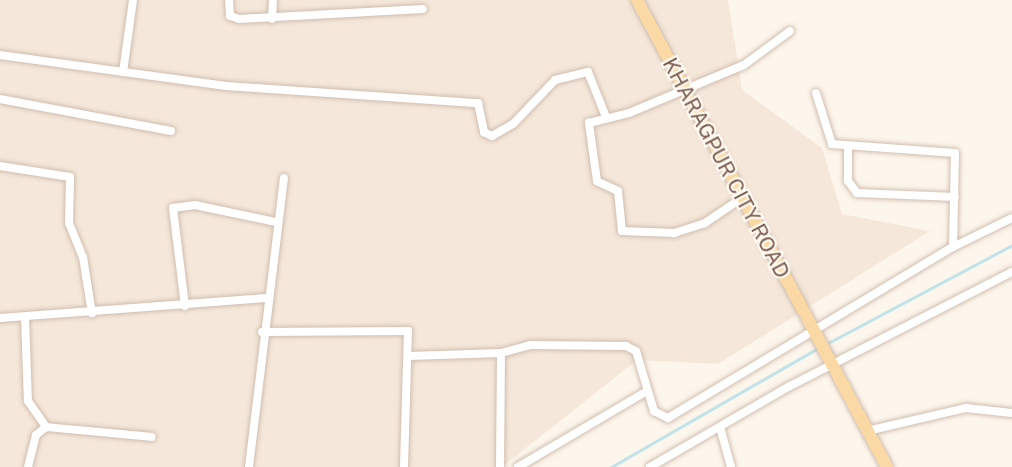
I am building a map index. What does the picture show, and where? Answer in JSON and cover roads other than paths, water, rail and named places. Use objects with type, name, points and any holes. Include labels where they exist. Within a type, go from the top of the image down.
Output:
[{"type":"main road","name":"KHARAGPUR CITY ROAD","points":[[637,0],[827,359],[888,467]]},
{"type":"street","points":[[123,72],[133,0]]},
{"type":"street","points":[[229,0],[234,18],[272,19],[423,9]]},
{"type":"street","points":[[272,19],[273,0]]},
{"type":"street","points":[[742,198],[705,223],[674,233],[622,231],[618,192],[597,181],[588,129],[592,120],[606,117],[744,65],[790,31]]},
{"type":"street","points":[[0,54],[123,72],[398,101],[478,103],[484,132],[492,136],[513,124],[555,80],[588,72],[606,117]]},
{"type":"street","points":[[816,93],[827,141],[848,146],[949,150],[957,160],[953,247]]},
{"type":"street","points":[[0,99],[171,131]]},
{"type":"street","points":[[848,146],[848,181],[857,194],[956,197]]},
{"type":"street","points":[[0,166],[70,177],[69,222],[83,257],[92,314]]},
{"type":"street","points":[[249,467],[266,298],[284,178]]},
{"type":"street","points":[[185,306],[174,208],[195,205],[276,222]]},
{"type":"street","points":[[409,356],[501,352],[531,345],[632,348],[658,415],[674,415],[815,335],[953,247],[1012,218]]},
{"type":"street","points":[[650,467],[720,427],[827,359],[1012,272]]},
{"type":"street","points":[[0,318],[92,314],[266,298]]},
{"type":"street","points":[[25,317],[28,401],[46,428]]},
{"type":"street","points":[[262,332],[404,328],[409,356],[404,467]]},
{"type":"street","points":[[500,467],[501,352]]},
{"type":"street","points":[[518,467],[647,391]]},
{"type":"street","points":[[867,431],[966,408],[1012,413]]},
{"type":"street","points":[[720,427],[731,467]]},
{"type":"street","points":[[28,467],[36,435],[46,428],[152,437]]},
{"type":"waterway","points":[[826,344],[1012,245]]},
{"type":"waterway","points":[[611,467],[820,347]]}]
